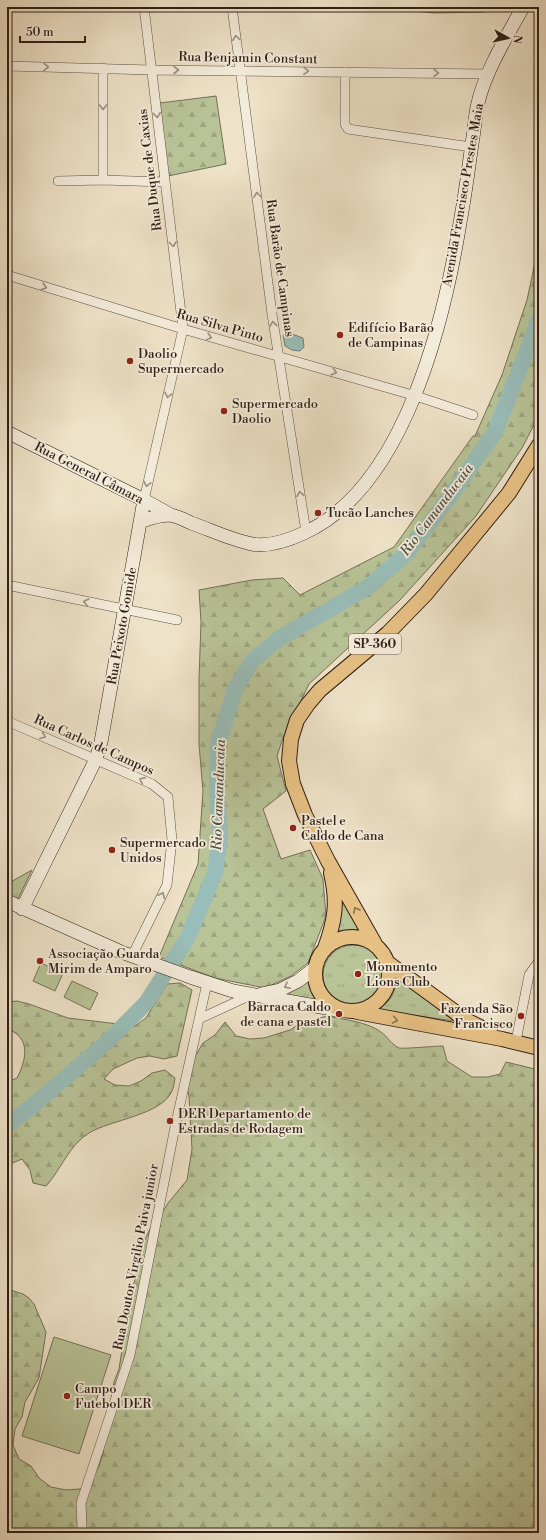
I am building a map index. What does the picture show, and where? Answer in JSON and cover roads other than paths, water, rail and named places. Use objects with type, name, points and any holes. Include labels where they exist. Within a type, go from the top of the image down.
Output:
[{"type":"main road","name":"SP-360","points":[[509,1040],[466,1020],[388,963],[383,953],[375,944],[304,815],[293,784],[288,761],[291,739],[297,720],[308,704],[320,690],[388,633],[426,594],[509,493],[539,445]]},
{"type":"main road","name":"SP-360","points":[[328,861],[336,904],[333,926],[325,948],[319,957],[315,968],[315,979],[318,990],[324,1000],[333,1007],[350,1012],[509,1040],[539,1048]]},
{"type":"main road","points":[[325,948],[344,938],[360,938],[375,944]]},
{"type":"main road","points":[[350,1012],[369,1008],[380,1001],[387,990],[390,976],[388,963]]},
{"type":"street","name":"Rua Duque de Caxias","points":[[144,7],[183,329]]},
{"type":"street","name":"Rua Barão de Campinas","points":[[232,7],[272,314],[306,532]]},
{"type":"street","name":"Avenida Francisco Prestes Maia","points":[[140,522],[153,517],[171,515],[254,545],[273,543],[290,539],[306,532],[330,518],[351,499],[374,472],[398,432],[416,396],[432,347],[446,293],[461,218],[478,103],[499,52],[523,7]]},
{"type":"street","name":"Rua Benjamin Constant","points":[[7,66],[151,70],[489,74]]},
{"type":"street","points":[[103,68],[103,180]]},
{"type":"street","points":[[345,72],[345,124],[348,129],[471,147]]},
{"type":"street","points":[[58,181],[103,180],[165,182]]},
{"type":"street","name":"Rua Silva Pinto","points":[[7,276],[183,329],[416,396],[473,415]]},
{"type":"street","name":"Rua Peixoto Gomide","points":[[22,909],[96,759],[101,742],[144,500],[183,329]]},
{"type":"street","name":"Rua General Câmara","points":[[7,432],[171,515]]},
{"type":"street","points":[[7,585],[177,620]]},
{"type":"street","name":"Rua Carlos de Campos","points":[[7,721],[152,784],[168,797],[172,840],[167,885],[132,956]]},
{"type":"street","points":[[7,901],[22,909],[132,956],[190,978],[232,991],[350,1012]]},
{"type":"street","points":[[509,1040],[529,975],[539,961]]},
{"type":"street","points":[[200,1019],[253,995],[280,990],[298,981],[315,968]]},
{"type":"street","name":"Rua Doutor Virgilio Paiva junior","points":[[81,1533],[81,1503],[130,1354],[174,1134],[207,983]]},
{"type":"water","points":[[289,333],[303,338],[304,347],[300,351],[292,350],[285,346],[283,335]]},
{"type":"waterway","name":"Rio Camanducaia","points":[[7,1126],[106,1043],[146,1003],[187,939],[215,873],[220,837],[217,792],[218,743],[235,690],[252,661],[280,638],[368,587],[406,554],[451,495],[495,432],[539,317]]},
{"type":"place","name":"Edifício Barão de Campinas","points":[[340,335]]},
{"type":"place","name":"Daolio Supermercado","points":[[130,361]]},
{"type":"place","name":"Supermercado Daolio","points":[[224,411]]},
{"type":"place","name":"Tucão Lanches","points":[[318,513]]},
{"type":"place","name":"Pastel e Caldo de Cana","points":[[293,828]]},
{"type":"place","name":"Supermercado Unidos","points":[[112,850]]},
{"type":"place","name":"Associação Guarda Mirim de Amparo","points":[[40,961]]},
{"type":"place","name":"Monumento Lions Club","points":[[358,974]]},
{"type":"place","name":"Barraca Caldo de cana e pastel","points":[[339,1014]]},
{"type":"place","name":"Fazenda São Francisco","points":[[521,1016]]},
{"type":"place","name":"DER Departamento de Estradas de Rodagem","points":[[170,1121]]},
{"type":"place","name":"Campo Futebol DER","points":[[67,1396]]}]
